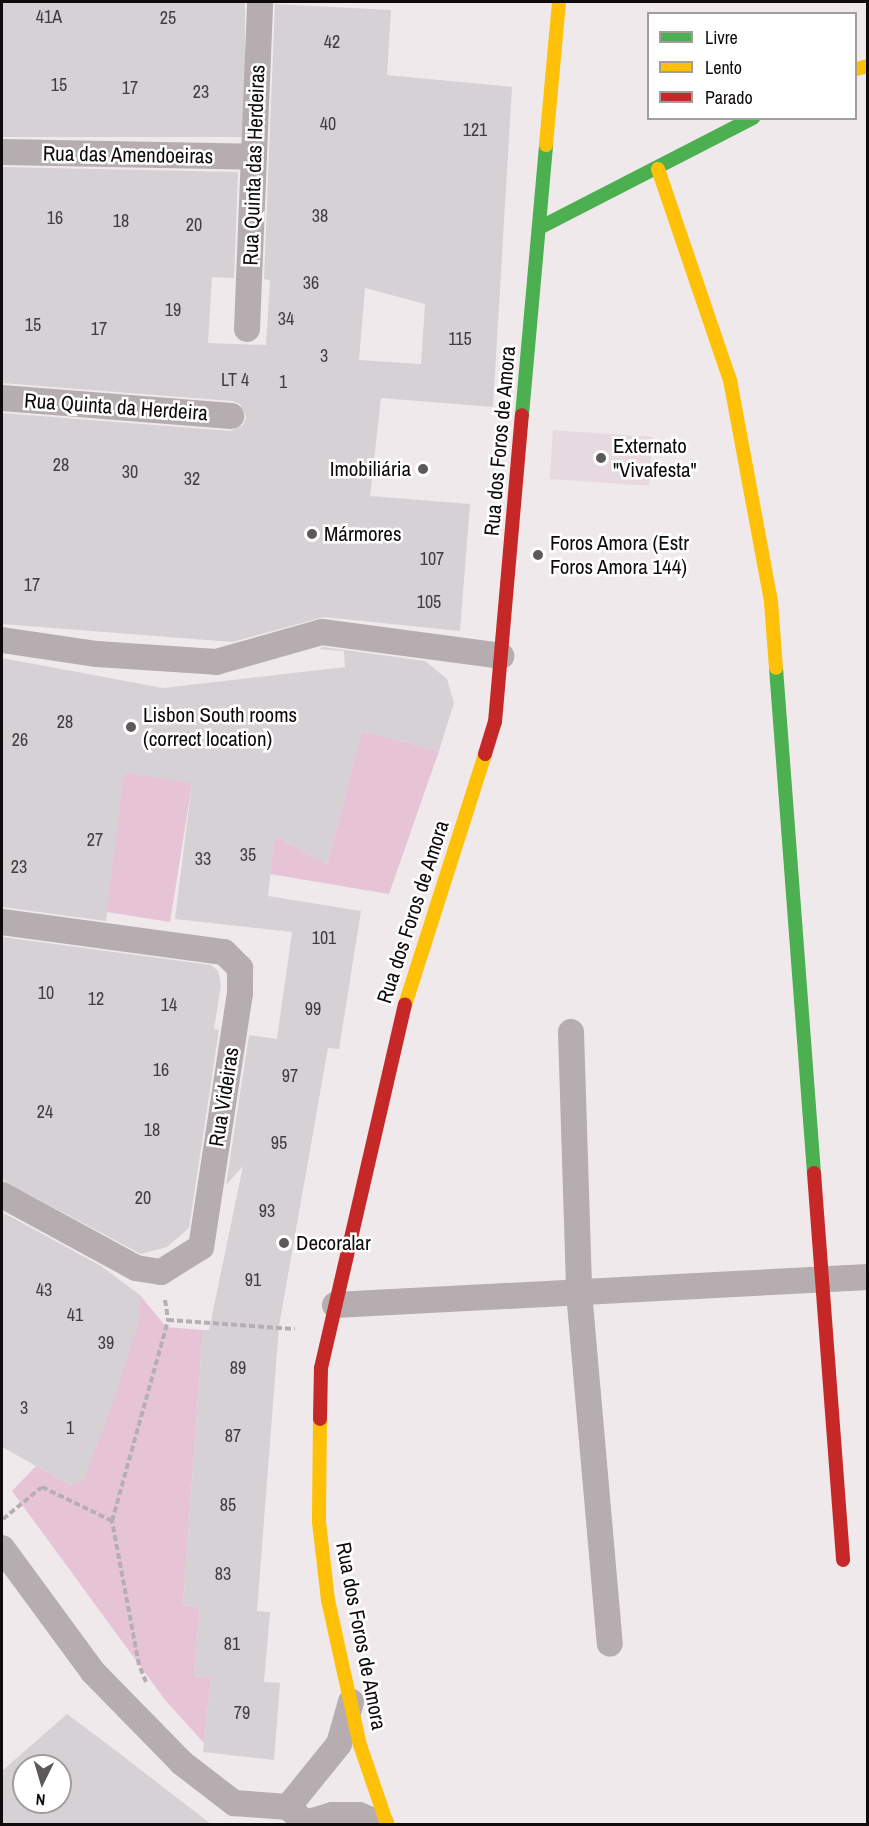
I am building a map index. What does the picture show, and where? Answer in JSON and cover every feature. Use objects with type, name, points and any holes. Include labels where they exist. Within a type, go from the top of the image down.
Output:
[{"type":"main road","name":"Rua dos Foros de Amora","points":[[382,1821],[351,1702],[328,1600],[319,1522],[321,1368],[392,1046],[495,722],[559,2]]},
{"type":"main road","points":[[539,228],[658,169],[749,120]]},
{"type":"main road","points":[[658,169],[730,380],[771,602],[820,1279],[843,1560]]},
{"type":"street","name":"Rua Quinta das Herdeiras","points":[[247,329],[260,2]]},
{"type":"street","name":"Rua das Amendoeiras","points":[[2,152],[254,157]]},
{"type":"street","name":"Rua Quinta da Herdeira","points":[[2,398],[231,416]]},
{"type":"street","points":[[2,640],[97,654],[216,662],[322,632],[501,656]]},
{"type":"street","name":"Rua Videiras","points":[[2,922],[224,952],[240,968],[240,993],[201,1247],[161,1272],[136,1268],[2,1195]]},
{"type":"street","points":[[571,1032],[579,1292],[610,1644]]},
{"type":"street","points":[[335,1305],[867,1277]]},
{"type":"street","points":[[2,1548],[93,1672],[182,1763],[234,1803],[300,1818],[359,1815],[382,1821]]},
{"type":"street","points":[[300,1818],[339,1744],[351,1702]]},
{"type":"path","points":[[148,1686],[139,1665],[112,1521],[168,1320],[328,1331]]},
{"type":"path","points":[[2,1520],[42,1487],[112,1521]]},
{"type":"shaded area","name":"Externato \"Vivafesta\"","points":[[553,430],[653,437],[649,486],[550,479]]},
{"type":"shaded area","points":[[362,731],[439,751],[389,894],[270,874],[275,836],[327,864]]},
{"type":"shaded area","points":[[124,772],[192,783],[170,922],[102,911]]},
{"type":"shaded area","points":[[140,1295],[166,1327],[203,1330],[183,1605],[200,1607],[194,1676],[211,1678],[204,1743],[165,1700],[12,1491],[36,1466],[70,1485],[84,1479],[140,1317]]},
{"type":"building","points":[[2,2],[245,2],[245,137],[2,137]]},
{"type":"building","points":[[275,4],[391,10],[387,75],[512,87],[493,407],[381,398],[370,496],[470,504],[460,631],[324,617],[232,642],[2,624],[2,413],[230,431],[243,425],[246,417],[240,404],[232,401],[2,383],[2,167],[238,172],[234,278],[212,277],[208,343],[266,345],[270,280],[264,279]],"holes":[[[365,288],[425,304],[421,364],[359,360]]]},
{"type":"building","points":[[323,647],[425,661],[447,679],[454,703],[439,751],[362,731],[327,864],[275,836],[268,896],[361,911],[339,1049],[328,1048],[279,1326],[257,1611],[270,1612],[264,1682],[280,1683],[274,1760],[203,1752],[211,1678],[194,1676],[200,1607],[183,1605],[203,1330],[209,1330],[243,1166],[226,1185],[249,1035],[277,1039],[292,932],[175,919],[192,783],[124,772],[106,921],[2,907],[2,658],[163,688],[345,667],[344,651],[319,649]]},
{"type":"building","points":[[2,937],[211,965],[218,971],[221,985],[214,1029],[219,1030],[189,1228],[167,1247],[141,1254],[2,1180]]},
{"type":"building","points":[[2,1212],[101,1266],[140,1295],[140,1317],[115,1397],[84,1480],[70,1485],[2,1447]]},
{"type":"building","points":[[67,1714],[211,1824],[2,1824],[2,1771],[12,1762],[12,1814],[72,1814],[72,1754],[21,1754]]},
{"type":"traffic: fast","points":[[539,228],[749,120]]},
{"type":"traffic: fast","points":[[522,415],[546,145]]},
{"type":"traffic: fast","points":[[776,668],[814,1173]]},
{"type":"traffic: slow","points":[[546,145],[559,2]]},
{"type":"traffic: slow","points":[[857,69],[868,66]]},
{"type":"traffic: slow","points":[[658,169],[730,380],[771,602],[776,668]]},
{"type":"traffic: slow","points":[[405,1005],[485,754]]},
{"type":"traffic: slow","points":[[320,1419],[319,1522],[328,1600],[360,1745],[387,1824]]},
{"type":"traffic: jam","points":[[485,754],[495,722],[522,415]]},
{"type":"traffic: jam","points":[[320,1419],[321,1368],[405,1005]]},
{"type":"traffic: jam","points":[[814,1173],[843,1560]]},
{"type":"place","name":"Externato \"Vivafesta\"","points":[[601,458]]},
{"type":"place","name":"Imobiliária","points":[[423,469]]},
{"type":"place","name":"Mármores","points":[[312,534]]},
{"type":"place","name":"Foros Amora (Estr Foros Amora 144)","points":[[538,555]]},
{"type":"place","name":"Lisbon South rooms (correct location)","points":[[131,727]]},
{"type":"place","name":"Decoralar","points":[[284,1243]]}]
